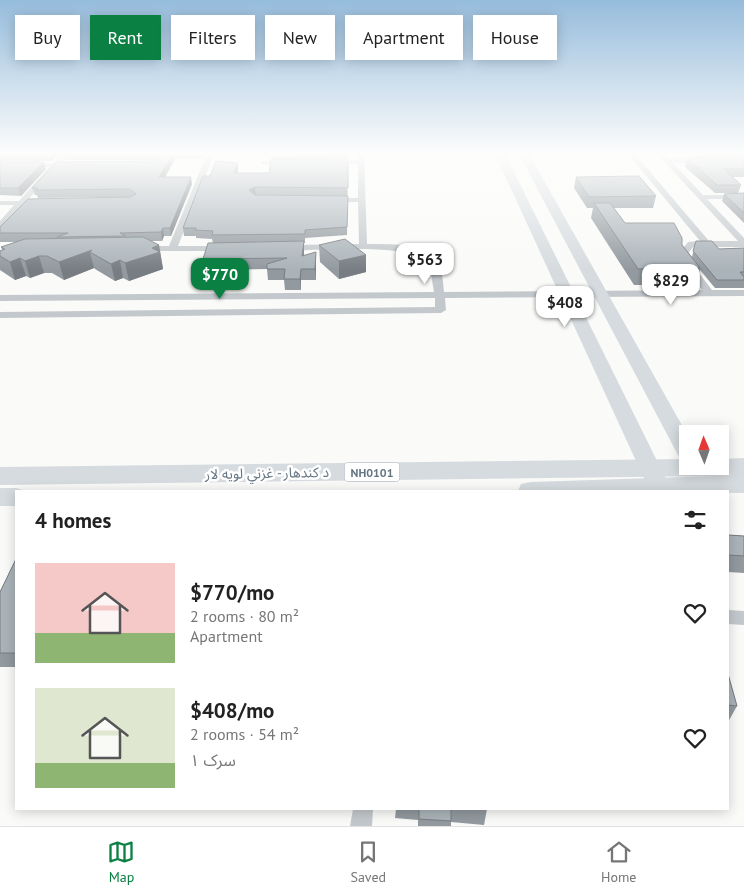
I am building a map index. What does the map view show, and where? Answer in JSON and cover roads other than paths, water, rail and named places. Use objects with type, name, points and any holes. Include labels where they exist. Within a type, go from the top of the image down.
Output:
[{"type":"highway","name":"د کندهار - غزني لويه لار","points":[[729,468],[744,467]]},
{"type":"highway","name":"د کندهار - غزني لويه لار","points":[[541,490],[655,478],[679,473]]},
{"type":"highway","name":"د کندهار - غزني لويه لار","points":[[715,475],[744,484]]},
{"type":"highway","name":"د کندهار - غزني لويه لار","points":[[0,476],[655,478]]},
{"type":"highway","points":[[0,497],[15,497]]},
{"type":"street","points":[[0,226],[30,193]]},
{"type":"street","points":[[172,249],[196,193]]},
{"type":"street","points":[[362,193],[363,247]]},
{"type":"street","points":[[518,193],[655,478]]},
{"type":"street","points":[[545,193],[679,440]]},
{"type":"street","points":[[664,193],[707,244]]},
{"type":"street","points":[[697,193],[744,243]]},
{"type":"street","points":[[701,197],[744,197]]},
{"type":"street","points":[[324,200],[362,200]]},
{"type":"street","points":[[0,203],[48,203]]},
{"type":"street","points":[[710,294],[684,260],[684,252],[691,244],[744,243]]},
{"type":"street","points":[[0,315],[441,310],[433,259],[427,252],[403,247],[277,248]]},
{"type":"street","points":[[134,249],[230,248]]},
{"type":"street","points":[[0,298],[744,293]]},
{"type":"street","points":[[729,616],[744,618]]},
{"type":"street","points":[[361,826],[363,810]]}]
